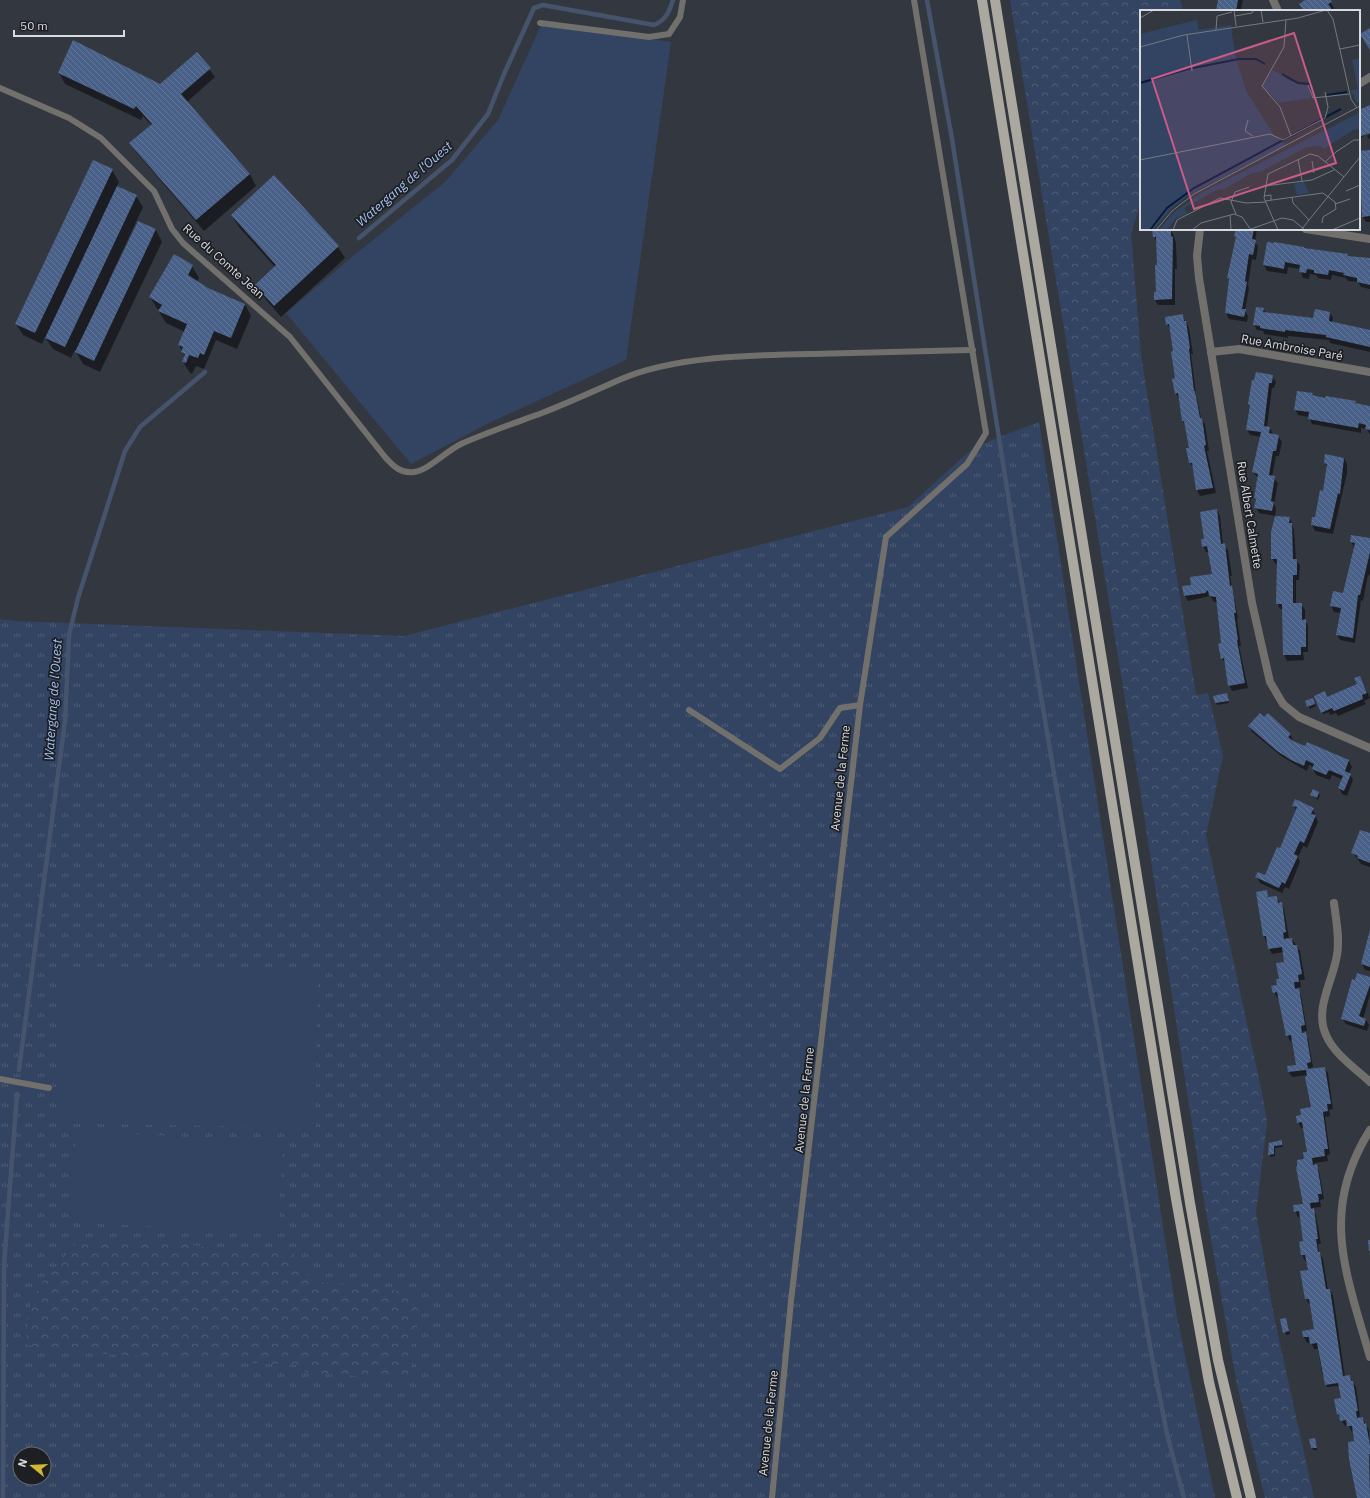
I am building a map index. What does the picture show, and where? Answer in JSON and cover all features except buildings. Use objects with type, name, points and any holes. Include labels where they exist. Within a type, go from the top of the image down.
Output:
[{"type":"main road","points":[[982,0],[1176,1199],[1208,1376],[1237,1498]]},
{"type":"main road","points":[[995,0],[1190,1203],[1218,1360],[1251,1498]]},
{"type":"street","points":[[1273,0],[1278,10]]},
{"type":"street","points":[[1360,83],[1370,78]]},
{"type":"street","name":"Rue Albert Calmette","points":[[1200,230],[1197,244],[1197,266],[1252,602],[1270,682],[1283,704],[1299,717],[1370,748]]},
{"type":"street","points":[[1321,230],[1336,231],[1370,239]]},
{"type":"street","name":"Rue Ambroise Paré","points":[[1211,352],[1239,349],[1370,372]]},
{"type":"street","points":[[1334,903],[1338,947],[1336,962],[1323,1007],[1324,1028],[1328,1040],[1336,1050],[1370,1082]]},
{"type":"street","points":[[1370,1130],[1359,1148],[1348,1176],[1342,1199],[1340,1227],[1345,1268],[1370,1356]]},
{"type":"lane","points":[[540,23],[650,37],[669,34],[680,17],[683,0]]},
{"type":"lane","name":"Avenue de la Ferme","points":[[772,1498],[791,1301],[860,705],[886,537],[967,464],[986,433],[914,0]]},
{"type":"lane","name":"Rue du Comte Jean","points":[[0,88],[62,114],[101,138],[154,192],[172,229],[183,243],[272,319],[298,346],[394,467],[406,473],[418,472],[455,448],[490,432],[542,413],[623,378],[660,368],[700,360],[756,355],[973,350]]},
{"type":"lane","points":[[689,710],[780,769],[820,738],[840,708],[860,705]]},
{"type":"lane","points":[[0,1079],[49,1088]]},
{"type":"green space","points":[[1010,0],[1180,0],[1183,10],[1140,10],[1140,203],[1131,234],[1141,355],[1196,695],[1208,693],[1223,756],[1206,835],[1267,1122],[1256,1213],[1273,1312],[1314,1498],[1265,1498],[1237,1385],[1204,1201],[1141,797]]},
{"type":"green space","points":[[542,23],[671,42],[626,360],[489,423],[411,464],[286,313],[347,261],[446,181],[498,120]]},
{"type":"green space","points":[[1039,422],[1177,1317],[1215,1498],[0,1498],[0,619],[15,621],[404,636],[908,507],[974,447]]},
{"type":"green space","points":[[61,967],[318,971],[315,1128],[58,1123]]},
{"type":"green space","points":[[76,1131],[283,1142],[278,1233],[71,1222]]},
{"type":"green space","points":[[80,1239],[158,1239],[216,1249],[278,1248],[292,1251],[302,1271],[318,1282],[417,1293],[418,1321],[409,1379],[308,1373],[296,1365],[142,1357],[37,1348],[26,1344],[28,1314],[33,1298],[49,1274]]},
{"type":"waterway","name":"Watergang de l'Ouest","points":[[359,238],[452,160],[488,114],[504,74],[534,8],[543,5],[654,25],[661,21],[666,15],[673,0]]},
{"type":"waterway","points":[[927,0],[952,139],[1019,565],[1151,1352],[1167,1434],[1184,1498]]},
{"type":"waterway","name":"Watergang de l'Ouest","points":[[19,1070],[65,721],[69,635],[78,598],[125,451],[140,427],[205,372]]},
{"type":"waterway","name":"Watergang de l'Ouest","points":[[3,1498],[4,1265],[17,1094]]}]
